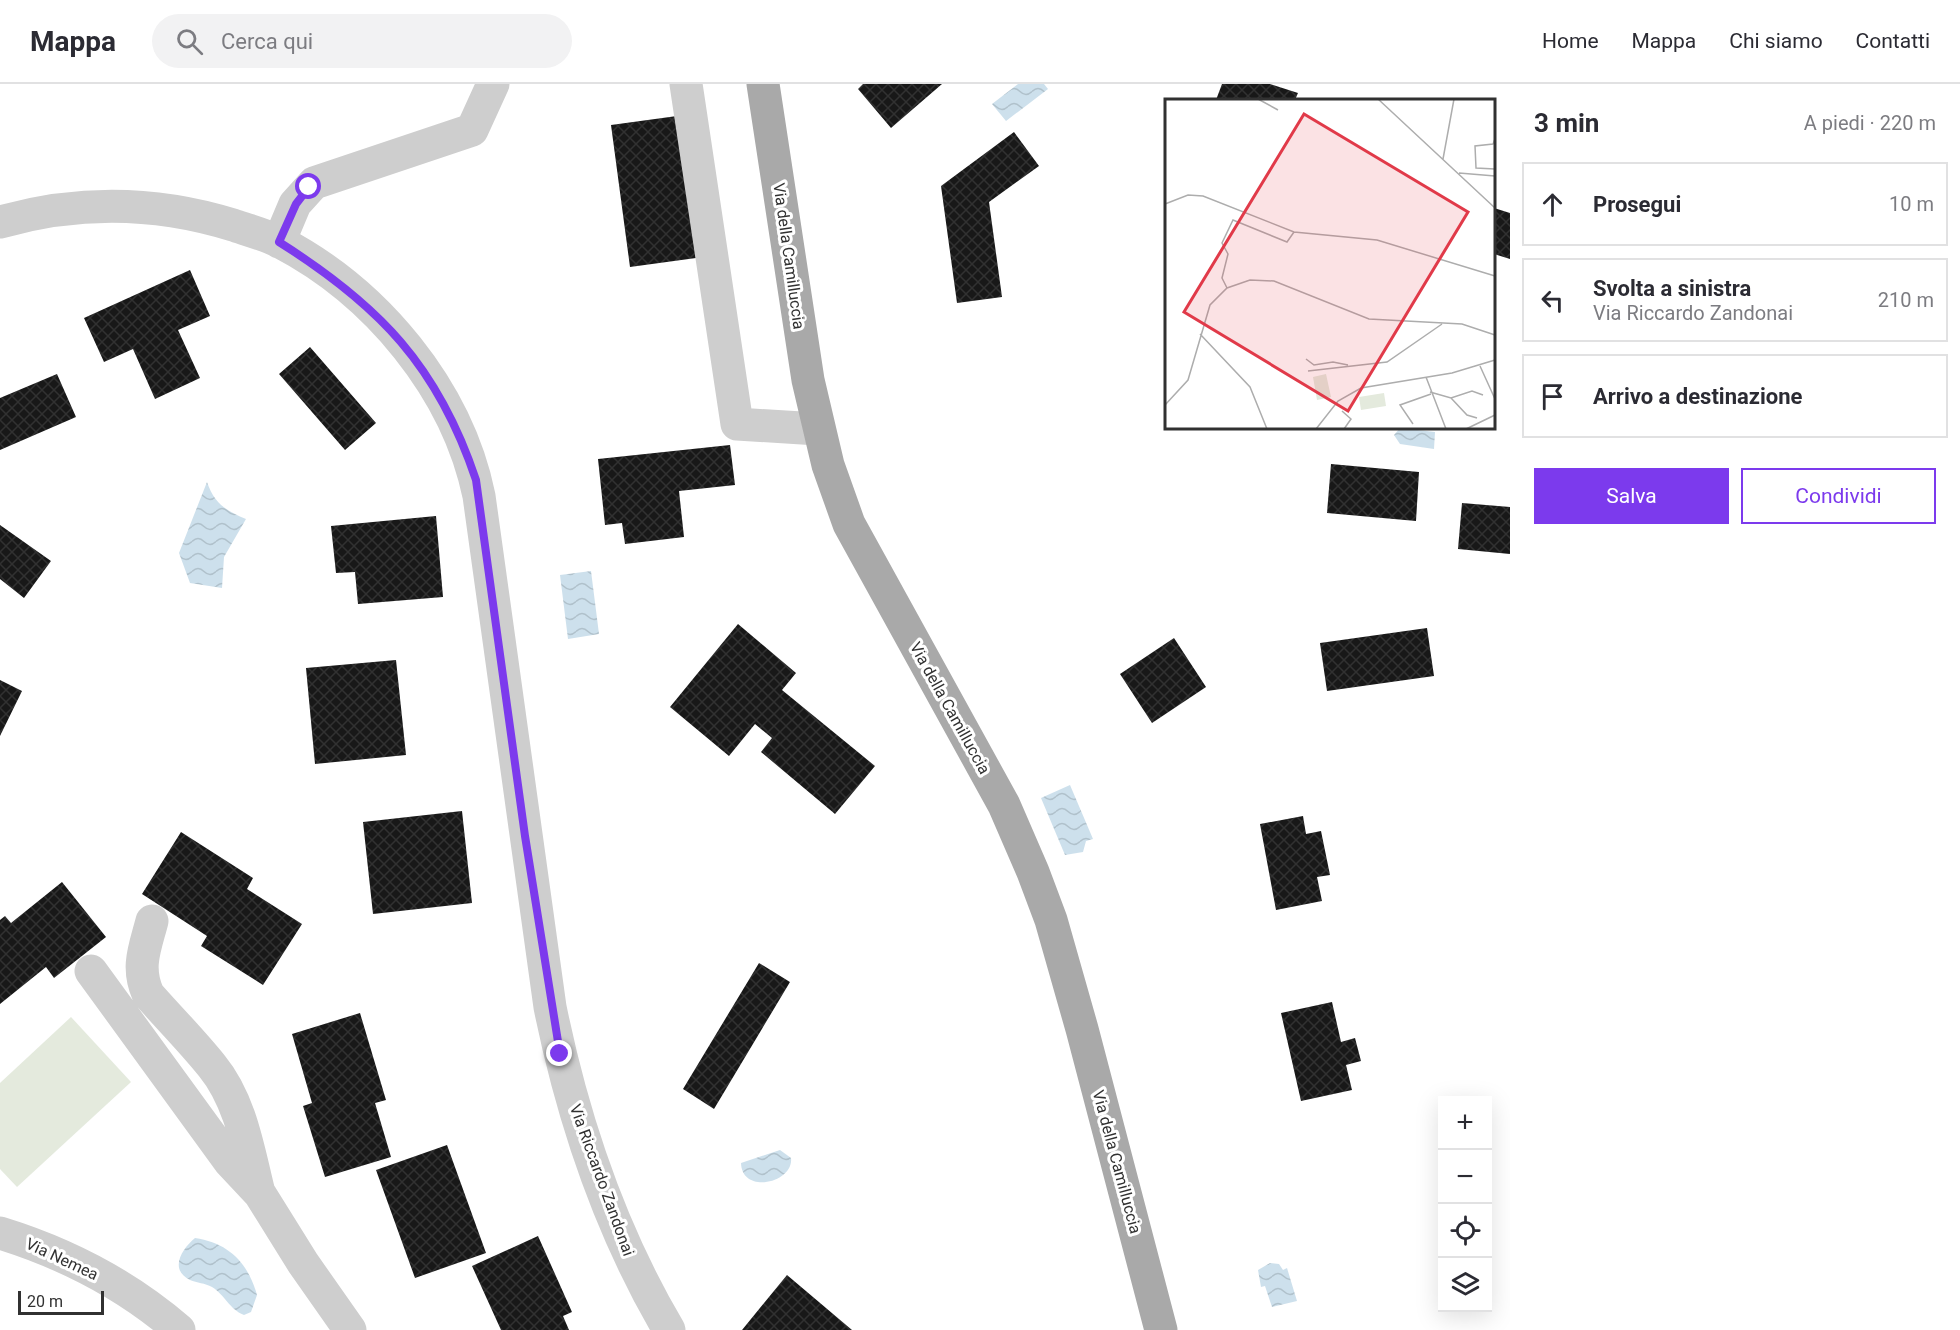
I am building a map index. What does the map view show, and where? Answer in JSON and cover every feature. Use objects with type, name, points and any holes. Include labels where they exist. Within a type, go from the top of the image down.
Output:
[{"type":"main road","name":"Via della Camilluccia","points":[[763,84],[799,328],[818,429],[834,485],[849,524],[1004,805],[1033,872],[1051,920],[1082,1029],[1161,1330]]},
{"type":"street","points":[[279,242],[296,204],[314,183],[472,130],[493,84]]},
{"type":"street","points":[[686,84],[737,424],[818,429]]},
{"type":"street","name":"Via Riccardo Zandonai","points":[[0,222],[57,209],[103,206],[154,208],[212,219],[279,242],[349,290],[400,340],[431,380],[465,445],[479,495],[525,836],[560,1054],[580,1131],[610,1212],[644,1287],[669,1330]]},
{"type":"street","points":[[152,921],[140,970],[142,981],[148,994],[213,1066],[223,1082],[245,1136],[260,1194]]},
{"type":"street","points":[[91,971],[230,1162],[260,1194],[303,1263],[350,1330]]},
{"type":"street","name":"Via Nemea","points":[[0,1233],[46,1250],[121,1287],[180,1330]]},
{"type":"shaded area","points":[[71,1017],[131,1082],[17,1187],[0,1169],[0,1083]]},
{"type":"water","points":[[1018,84],[1044,84],[1048,89],[1006,121],[992,104]]},
{"type":"water","points":[[1399,429],[1435,432],[1434,449],[1400,444],[1394,435]]},
{"type":"water","points":[[207,482],[217,501],[232,513],[246,519],[224,557],[222,588],[190,583],[179,553]]},
{"type":"water","points":[[591,571],[599,634],[568,639],[560,575]]},
{"type":"water","points":[[1070,785],[1093,839],[1086,841],[1083,852],[1065,855],[1041,798]]},
{"type":"water","points":[[780,1150],[791,1158],[790,1167],[785,1174],[768,1182],[758,1182],[750,1179],[744,1173],[741,1163]]},
{"type":"water","points":[[195,1238],[218,1245],[235,1256],[242,1264],[257,1295],[251,1312],[244,1315],[212,1287],[190,1280],[183,1275],[179,1265],[180,1259],[186,1247]]},
{"type":"water","points":[[1270,1263],[1279,1264],[1283,1270],[1287,1268],[1297,1301],[1272,1307],[1265,1286],[1261,1287],[1258,1270]]},
{"type":"building","points":[[863,84],[942,84],[891,128],[858,89]]},
{"type":"building","points":[[1222,84],[1270,84],[1298,93],[1295,99],[1216,99]]},
{"type":"building","points":[[677,116],[696,258],[630,267],[611,125]]},
{"type":"building","points":[[1014,132],[1039,166],[989,202],[1002,297],[957,303],[941,186]]},
{"type":"building","points":[[1495,208],[1510,213],[1510,259],[1495,254]]},
{"type":"building","points":[[190,270],[210,316],[178,330],[200,378],[155,399],[133,349],[104,362],[84,318]]},
{"type":"building","points":[[310,347],[376,423],[345,450],[279,374]]},
{"type":"building","points":[[57,374],[76,417],[0,450],[0,398]]},
{"type":"building","points":[[730,445],[735,485],[679,491],[684,537],[625,544],[622,523],[605,525],[598,459]]},
{"type":"building","points":[[1331,464],[1419,472],[1416,521],[1327,513]]},
{"type":"building","points":[[1462,503],[1510,507],[1510,554],[1458,549]]},
{"type":"building","points":[[436,516],[443,597],[358,604],[355,572],[336,573],[331,526]]},
{"type":"building","points":[[0,525],[51,561],[24,598],[0,579]]},
{"type":"building","points":[[738,624],[796,673],[782,690],[875,766],[835,814],[761,752],[772,738],[755,724],[729,756],[670,707]]},
{"type":"building","points":[[1427,628],[1434,676],[1327,691],[1320,643]]},
{"type":"building","points":[[1174,638],[1206,687],[1152,723],[1120,674]]},
{"type":"building","points":[[396,660],[406,755],[315,764],[306,668]]},
{"type":"building","points":[[0,680],[22,691],[0,736]]},
{"type":"building","points":[[462,811],[472,903],[373,914],[363,822]]},
{"type":"building","points":[[1303,816],[1306,834],[1321,831],[1330,875],[1317,877],[1322,901],[1276,910],[1260,824]]},
{"type":"building","points":[[181,832],[253,878],[247,889],[302,924],[263,985],[201,946],[207,936],[142,894]]},
{"type":"building","points":[[62,882],[106,937],[54,978],[46,967],[0,1004],[0,920],[5,916],[11,923]]},
{"type":"building","points":[[759,963],[790,982],[714,1109],[683,1089]]},
{"type":"building","points":[[1332,1002],[1341,1042],[1355,1038],[1361,1061],[1346,1065],[1352,1090],[1301,1101],[1281,1013]]},
{"type":"building","points":[[360,1013],[386,1100],[375,1103],[391,1157],[325,1177],[303,1106],[312,1103],[292,1034]]},
{"type":"building","points":[[447,1145],[486,1253],[415,1278],[376,1170]]},
{"type":"building","points":[[538,1236],[572,1312],[563,1316],[569,1330],[501,1330],[472,1266]]},
{"type":"building","points":[[787,1275],[852,1330],[742,1330]]},
{"type":"route","points":[[309,187],[302,193],[290,214],[279,242],[322,269],[349,290],[374,312],[411,353],[431,380],[448,411],[465,445],[476,480],[550,1007],[560,1054]]}]
